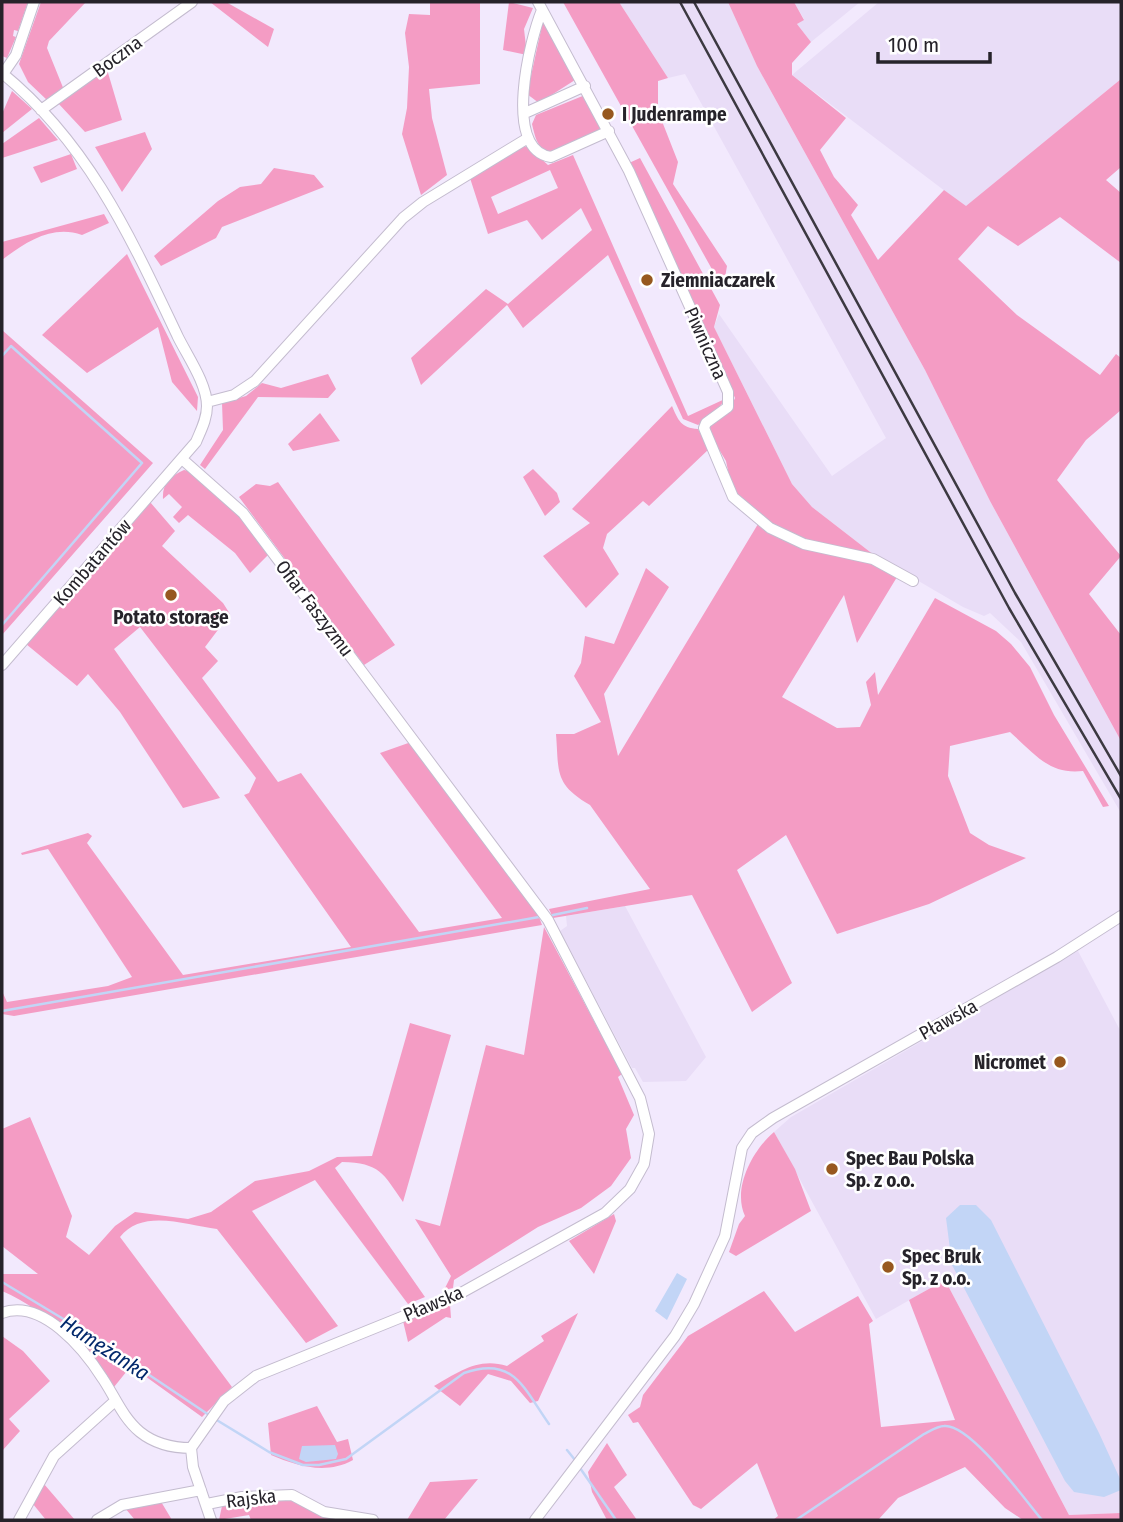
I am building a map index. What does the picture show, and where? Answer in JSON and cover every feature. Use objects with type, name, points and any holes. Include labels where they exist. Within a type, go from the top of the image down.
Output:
[{"type":"street","points":[[34,2],[16,55],[2,73],[70,139],[100,182],[168,316],[206,402],[201,431],[182,459]]},
{"type":"street","name":"Boczna","points":[[41,110],[192,2]]},
{"type":"street","points":[[540,6],[523,82],[528,138],[537,152],[551,157],[609,131]]},
{"type":"street","name":"Piwniczna","points":[[540,6],[609,131],[730,398],[726,410],[706,423],[704,428],[733,497],[760,521],[786,537],[821,549],[873,559],[913,581]]},
{"type":"street","points":[[525,113],[585,86]]},
{"type":"street","points":[[206,402],[234,395],[255,381],[413,209],[528,138]]},
{"type":"street","name":"Kombatantów","points":[[2,665],[182,459]]},
{"type":"street","name":"Ofiar Faszyzmu","points":[[182,459],[243,513],[548,920],[640,1098],[649,1134],[643,1164]]},
{"type":"street","name":"Pławska","points":[[535,1520],[675,1336],[694,1304],[725,1237],[742,1148],[752,1133],[773,1118],[1057,957],[1121,916]]},
{"type":"street","name":"Pławska","points":[[191,1448],[208,1421],[233,1393],[256,1376],[461,1293],[604,1213],[630,1189],[643,1164]]},
{"type":"street","points":[[2,1313],[18,1310],[43,1317],[83,1353],[103,1377],[134,1427],[152,1440],[169,1446],[191,1448],[211,1520]]},
{"type":"street","points":[[19,1520],[54,1456],[116,1401]]},
{"type":"street","points":[[97,1520],[122,1505],[201,1490]]},
{"type":"street","name":"Rajska","points":[[207,1504],[242,1497],[292,1495],[324,1512],[373,1520]]},
{"type":"shaded area","points":[[2,2],[28,2],[18,31],[14,30],[13,36],[16,37],[7,58],[2,56]]},
{"type":"shaded area","points":[[41,2],[86,2],[49,41],[47,48],[64,90],[48,101],[28,82],[19,64]]},
{"type":"shaded area","points":[[210,2],[226,2],[274,29],[268,47]]},
{"type":"shaded area","points":[[430,2],[480,2],[480,84],[429,89],[432,118],[447,175],[421,195],[402,134],[407,108],[409,67],[405,33],[409,14],[430,15]]},
{"type":"shaded area","points":[[509,2],[533,8],[524,29],[527,55],[503,50]]},
{"type":"shaded area","points":[[563,2],[619,2],[668,78],[658,81],[658,111],[678,162],[673,184],[727,266],[723,289]]},
{"type":"shaded area","points":[[619,2],[728,2],[757,66],[925,370],[990,501],[1121,741],[1121,813],[1021,642],[990,613],[984,616],[963,607],[874,555],[812,507],[792,484],[714,327],[719,314],[832,476],[886,438],[685,74],[668,78]]},
{"type":"shaded area","points":[[728,2],[794,2],[804,20],[797,24],[811,42],[792,63],[792,75],[846,118],[820,150],[834,177],[858,205],[851,215],[878,260],[944,190],[966,206],[1121,79],[1121,167],[1106,180],[1121,193],[1121,263],[1060,217],[1018,246],[988,226],[958,259],[1017,315],[1100,375],[1116,354],[1121,358],[1121,410],[1086,440],[1057,480],[1121,556],[1089,594],[1121,635],[1121,741],[990,501],[925,370],[757,66]]},
{"type":"shaded area","points":[[794,2],[860,2],[811,42],[797,24],[804,19]]},
{"type":"shaded area","points":[[879,2],[1121,2],[1121,79],[966,207],[792,75]]},
{"type":"shaded area","points":[[543,21],[575,80],[539,103],[527,94]]},
{"type":"shaded area","points":[[106,66],[122,120],[85,132],[57,102]]},
{"type":"shaded area","points":[[12,91],[32,109],[2,133],[2,114]]},
{"type":"shaded area","points":[[585,95],[602,126],[583,141],[565,149],[543,149],[537,141],[532,124],[536,115]]},
{"type":"shaded area","points":[[39,118],[58,140],[2,158],[2,144]]},
{"type":"shaded area","points":[[145,132],[152,149],[122,192],[95,147]]},
{"type":"shaded area","points":[[522,146],[528,147],[548,165],[573,155],[688,416],[727,398],[709,418],[698,425],[683,419],[608,255],[523,328],[507,305],[421,385],[411,358],[486,289],[508,304],[592,230],[581,208],[542,240],[527,220],[488,234],[470,178]],"holes":[[[550,170],[558,188],[498,214],[491,197]]]},
{"type":"shaded area","points":[[71,154],[77,169],[41,183],[33,167]]},
{"type":"shaded area","points":[[640,158],[720,305],[714,327],[792,484],[812,507],[874,555],[803,540],[772,524],[732,490],[726,461],[709,433],[710,424],[728,413],[735,398],[629,163]]},
{"type":"shaded area","points":[[274,168],[314,175],[324,187],[222,227],[216,238],[161,266],[154,256],[218,201],[240,187],[261,184]]},
{"type":"shaded area","points":[[104,214],[109,223],[82,235],[71,232],[50,233],[30,241],[2,260],[2,242]]},
{"type":"shaded area","points":[[127,254],[198,397],[197,411],[172,382],[158,327],[87,373],[42,335]]},
{"type":"shaded area","points":[[2,330],[153,463],[2,635]]},
{"type":"shaded area","points":[[328,374],[336,389],[328,398],[258,397],[205,469],[200,465],[223,430],[222,403],[246,396],[262,383],[281,388]]},
{"type":"shaded area","points":[[672,406],[681,422],[698,429],[709,449],[649,506],[643,501],[607,534],[603,548],[619,574],[586,608],[543,556],[590,523],[572,509]]},
{"type":"shaded area","points":[[320,413],[340,441],[293,451],[288,444]]},
{"type":"shaded area","points":[[533,469],[557,493],[560,502],[545,516],[523,477]]},
{"type":"shaded area","points":[[184,470],[208,482],[220,493],[269,554],[250,573],[235,553],[188,515],[179,523],[173,517],[182,507],[169,494],[163,499],[164,489],[171,478]]},
{"type":"shaded area","points":[[278,482],[395,645],[364,665],[239,497],[256,484],[270,486]]},
{"type":"shaded area","points":[[150,502],[175,531],[162,546],[223,603],[230,614],[205,647],[218,661],[202,678],[278,782],[301,773],[419,932],[502,918],[380,753],[414,741],[536,909],[542,925],[14,1016],[2,1014],[2,991],[7,1002],[108,986],[132,977],[48,849],[22,855],[21,853],[88,833],[92,836],[87,843],[183,975],[351,947],[244,795],[249,793],[256,778],[140,627],[114,649],[220,798],[183,808],[120,712],[88,674],[77,686],[26,644]]},
{"type":"shaded area","points":[[758,524],[870,560],[897,577],[857,643],[844,595],[782,697],[837,728],[860,727],[871,705],[866,682],[875,672],[878,695],[935,598],[996,631],[1011,644],[1030,667],[1054,715],[1109,806],[1103,807],[1083,771],[1061,770],[1052,766],[1035,755],[1010,732],[950,746],[948,776],[970,833],[989,845],[1026,858],[929,904],[837,934],[786,835],[737,870],[792,983],[752,1012],[692,895],[553,918],[549,909],[650,889],[590,805],[570,790],[561,776],[556,734],[574,734],[601,722],[574,676],[581,663],[585,636],[614,644],[646,568],[669,587],[604,694],[618,756]]},
{"type":"shaded area","points":[[625,906],[706,1057],[686,1081],[643,1082],[635,1068],[632,1068],[560,931],[567,926],[566,916]]},
{"type":"shaded area","points":[[544,927],[622,1074],[618,1077],[634,1115],[626,1129],[631,1158],[611,1186],[581,1208],[538,1227],[454,1280],[453,1288],[444,1290],[451,1276],[415,1219],[440,1226],[486,1045],[524,1055]]},
{"type":"shaded area","points":[[1078,951],[1121,1032],[1121,1513],[1069,1515],[945,1280],[876,1319],[774,1132],[791,1117]]},
{"type":"shaded area","points":[[410,1023],[451,1035],[403,1202],[385,1177],[373,1167],[342,1162],[335,1168],[425,1297],[408,1304],[315,1180],[252,1211],[338,1326],[306,1343],[217,1229],[166,1221],[140,1223],[129,1228],[120,1237],[232,1387],[202,1417],[131,1366],[114,1387],[50,1320],[2,1291],[2,1274],[38,1274],[2,1246],[2,1129],[30,1117],[72,1216],[66,1237],[89,1255],[115,1226],[135,1212],[188,1219],[211,1212],[255,1181],[309,1171],[337,1157],[372,1156]]},
{"type":"shaded area","points":[[774,1132],[795,1169],[811,1211],[736,1256],[729,1252],[739,1224],[745,1216],[741,1194],[743,1182],[752,1159]]},
{"type":"shaded area","points":[[614,1214],[616,1221],[594,1274],[569,1241]]},
{"type":"shaded area","points":[[945,1280],[1069,1515],[1121,1513],[1121,1520],[1023,1520],[1005,1508],[965,1467],[898,1498],[878,1520],[773,1520],[778,1516],[757,1463],[701,1509],[693,1505],[638,1422],[633,1423],[628,1415],[640,1407],[643,1395],[688,1336],[764,1291],[795,1332],[858,1296],[873,1321],[869,1324],[881,1427],[955,1420],[909,1300]]},
{"type":"shaded area","points":[[450,1304],[451,1318],[446,1317],[408,1342],[403,1321]]},
{"type":"shaded area","points":[[578,1313],[538,1401],[530,1403],[511,1381],[488,1374],[460,1406],[434,1386],[469,1367],[487,1363],[507,1366],[544,1341],[541,1336]]},
{"type":"shaded area","points":[[2,1336],[23,1351],[50,1381],[9,1419],[20,1431],[2,1451]]},
{"type":"shaded area","points":[[317,1406],[337,1442],[348,1439],[353,1460],[343,1465],[322,1468],[291,1463],[271,1455],[268,1423]]},
{"type":"shaded area","points":[[607,1443],[627,1475],[614,1487],[637,1520],[607,1520],[592,1492],[588,1472]]},
{"type":"shaded area","points":[[478,1479],[444,1520],[407,1520],[430,1482]]},
{"type":"shaded area","points":[[44,1484],[75,1520],[46,1520],[33,1504]]},
{"type":"shaded area","points":[[289,1497],[365,1520],[251,1520],[249,1515],[219,1520],[222,1506],[265,1498]]},
{"type":"shaded area","points":[[160,1500],[172,1520],[135,1520],[125,1508]]},
{"type":"water","points":[[960,1205],[976,1205],[991,1220],[1099,1433],[1121,1481],[1121,1490],[1104,1497],[1074,1492],[1065,1481],[952,1265],[946,1218]]},
{"type":"water","points":[[677,1273],[687,1279],[667,1320],[655,1311]]},
{"type":"water","points":[[335,1445],[338,1454],[336,1459],[306,1462],[299,1459],[302,1446]]},
{"type":"waterway","points":[[2,356],[11,346],[142,463],[2,625]]},
{"type":"waterway","points":[[553,915],[587,908]]},
{"type":"waterway","points":[[2,1011],[539,917]]},
{"type":"waterway","name":"Hamężanka","points":[[2,1282],[85,1332],[209,1415]]},
{"type":"waterway","points":[[215,1419],[269,1452],[303,1465],[319,1465],[346,1459],[464,1373],[495,1368],[516,1379],[549,1424]]},
{"type":"waterway","points":[[796,1520],[924,1434],[944,1426],[955,1428],[982,1449],[1042,1520]]},
{"type":"waterway","points":[[567,1450],[575,1460]]},
{"type":"waterway","points":[[580,1468],[616,1520]]},
{"type":"railway","points":[[680,2],[1009,608],[1121,799]]},
{"type":"railway","points":[[694,2],[1015,593],[1121,776]]},
{"type":"place","name":"I Judenrampe","points":[[608,114]]},
{"type":"place","name":"Ziemniaczarek","points":[[647,280]]},
{"type":"place","name":"Potato storage","points":[[171,595]]},
{"type":"place","name":"Nicromet","points":[[1060,1062]]},
{"type":"place","name":"Spec Bau Polska Sp. z o.o.","points":[[832,1169]]},
{"type":"place","name":"Spec Bruk Sp. z o.o.","points":[[888,1267]]}]
